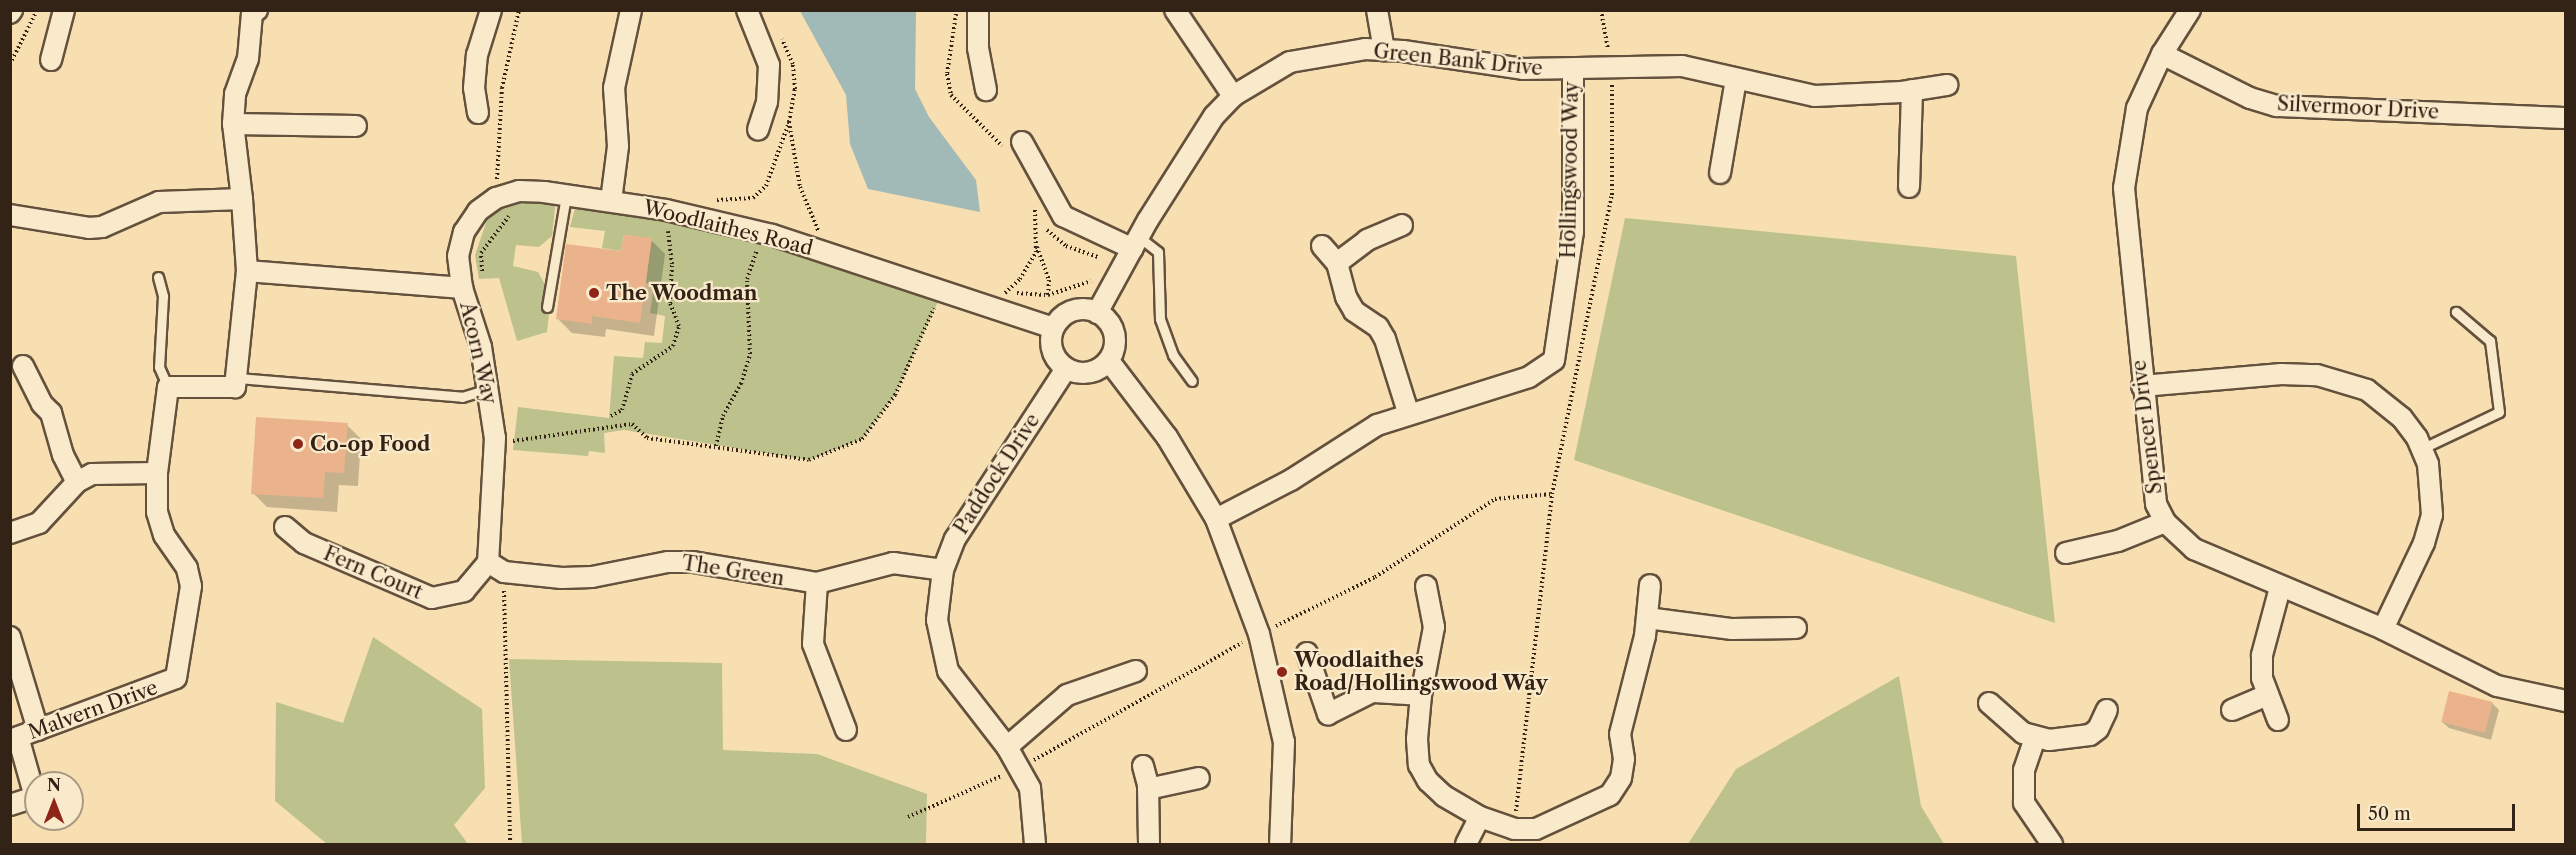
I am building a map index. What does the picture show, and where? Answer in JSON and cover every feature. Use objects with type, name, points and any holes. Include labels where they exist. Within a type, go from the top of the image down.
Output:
[{"type":"street","points":[[51,60],[64,10]]},
{"type":"street","points":[[478,113],[474,88],[477,56],[491,10]]},
{"type":"street","points":[[611,201],[618,146],[614,88],[631,10]]},
{"type":"street","points":[[747,10],[769,64],[767,102],[759,130]]},
{"type":"street","points":[[978,10],[978,48],[986,90]]},
{"type":"street","points":[[1175,10],[1233,96]]},
{"type":"street","points":[[1377,10],[1384,50]]},
{"type":"street","name":"Spencer Drive","points":[[2190,10],[2162,54],[2137,108],[2124,188],[2153,491],[2165,522],[2194,549],[2280,588],[2383,629],[2497,686],[2565,701]]},
{"type":"street","points":[[10,533],[39,523],[77,482],[109,471],[157,472],[168,387],[229,389],[235,387],[238,378],[247,271],[242,199],[233,124],[235,94],[248,59],[252,11]]},
{"type":"street","name":"Green Bank Drive","points":[[1097,313],[1192,148],[1233,96],[1290,62],[1322,54],[1384,50],[1524,69],[1573,71],[1682,66],[1815,96],[1912,90],[1947,85]]},
{"type":"street","name":"Silvermoor Drive","points":[[2162,54],[2250,98],[2277,106],[2565,118]]},
{"type":"street","name":"Hollingswood Way","points":[[1216,519],[1291,480],[1361,433],[1408,412],[1529,377],[1554,360],[1573,232],[1573,71]]},
{"type":"street","points":[[1720,173],[1736,79]]},
{"type":"street","points":[[1909,187],[1912,90]]},
{"type":"street","points":[[233,124],[356,126]]},
{"type":"street","points":[[1014,146],[1062,216],[1136,243]]},
{"type":"street","name":"Woodlaithes Road","points":[[462,288],[458,256],[464,232],[478,211],[496,198],[519,191],[611,201],[659,209],[763,233],[1053,328]]},
{"type":"street","points":[[10,215],[89,228],[102,226],[159,202],[242,199]]},
{"type":"street","points":[[1337,263],[1366,240],[1402,225]]},
{"type":"street","points":[[1322,246],[1337,263],[1349,303],[1378,327],[1408,412]]},
{"type":"street","name":"Acorn Way","points":[[247,271],[462,288],[489,388],[494,444],[496,567]]},
{"type":"street","points":[[1072,310],[1097,313],[1114,332],[1113,352],[1109,361],[1088,374],[1066,369],[1052,351],[1053,328],[1072,310]]},
{"type":"street","points":[[1109,361],[1167,436],[1216,519],[1259,634],[1284,742],[1280,844]]},
{"type":"street","points":[[22,366],[42,404],[51,413],[63,455],[77,482]]},
{"type":"street","name":"Paddock Drive","points":[[1035,844],[1029,788],[1007,747],[948,671],[936,620],[943,570],[968,514],[1066,369]]},
{"type":"street","points":[[2142,386],[2281,374],[2345,382],[2385,403],[2402,418],[2421,449],[2433,490],[2432,515],[2424,543],[2383,629]]},
{"type":"street","name":"Malvern Drive","points":[[14,738],[176,678],[191,586],[187,568],[164,535],[157,512],[157,472]]},
{"type":"street","points":[[2066,553],[2118,541],[2165,522]]},
{"type":"street","name":"Fern Court","points":[[285,528],[304,543],[432,598],[464,591],[496,567]]},
{"type":"street","name":"The Green","points":[[496,567],[534,578],[592,577],[668,562],[693,562],[817,583],[893,563],[943,570]]},
{"type":"street","points":[[817,583],[813,644],[846,730]]},
{"type":"street","points":[[1426,586],[1434,627],[1421,695],[1417,739],[1419,765],[1428,781],[1444,796],[1480,817],[1514,829],[1536,830],[1610,795],[1621,778],[1624,759],[1620,734],[1647,618],[1650,585]]},
{"type":"street","points":[[2278,720],[2268,695],[2262,654],[2280,588]]},
{"type":"street","points":[[1647,618],[1732,629],[1796,628]]},
{"type":"street","points":[[10,637],[38,730]]},
{"type":"street","points":[[1307,653],[1328,714],[1372,692],[1421,695]]},
{"type":"street","points":[[1007,747],[1067,695],[1136,671]]},
{"type":"street","points":[[2232,710],[2268,695]]},
{"type":"street","points":[[1989,703],[2035,738],[2090,735],[2098,729],[2107,710]]},
{"type":"street","points":[[10,805],[35,797],[14,738]]},
{"type":"street","points":[[2035,738],[2024,770],[2024,803],[2052,844]]},
{"type":"street","points":[[1143,766],[1148,789],[1149,844]]},
{"type":"street","points":[[1148,789],[1199,778]]},
{"type":"street","points":[[1466,844],[1480,817]]},
{"type":"lane","points":[[547,307],[566,196]]},
{"type":"lane","points":[[1136,243],[1158,252],[1160,319],[1173,355],[1192,381]]},
{"type":"lane","points":[[158,277],[163,296],[159,367],[168,387]]},
{"type":"lane","points":[[2421,449],[2499,412],[2490,341],[2456,312]]},
{"type":"lane","points":[[238,378],[462,397],[489,388]]},
{"type":"path","points":[[10,64],[37,10]]},
{"type":"path","points":[[496,198],[502,88],[519,10]]},
{"type":"path","points":[[956,10],[947,74],[951,95],[1014,146]]},
{"type":"path","points":[[1514,829],[1552,494],[1612,195],[1612,69],[1601,10]]},
{"type":"path","points":[[789,122],[800,187],[827,253]]},
{"type":"path","points":[[1034,204],[1037,246],[1048,280],[1048,295]]},
{"type":"path","points":[[611,416],[622,410],[632,374],[674,346],[679,326],[670,303],[670,235],[659,209]]},
{"type":"path","points":[[482,275],[481,253],[502,222],[516,210]]},
{"type":"path","points":[[716,446],[723,416],[741,384],[750,354],[747,279],[763,233]]},
{"type":"path","points":[[982,305],[1008,291],[1020,279],[1037,246]]},
{"type":"path","points":[[1008,291],[1048,295],[1094,279]]},
{"type":"path","points":[[494,444],[632,424],[647,438],[809,460],[862,439],[895,395],[943,291]]},
{"type":"path","points":[[908,817],[1020,768],[1259,634],[1375,577],[1495,499],[1552,494]]},
{"type":"path","points":[[496,567],[510,844]]},
{"type":"green space","points":[[519,191],[556,199],[552,236],[539,247],[516,245],[513,266],[538,272],[551,295],[547,332],[517,341],[499,278],[479,279],[475,255],[488,217]]},
{"type":"green space","points":[[578,197],[666,210],[943,291],[895,395],[862,439],[809,460],[624,430],[604,433],[605,453],[589,451],[588,456],[513,450],[518,407],[609,418],[614,356],[643,358],[645,342],[662,343],[665,316],[650,313],[654,285],[646,283],[651,239],[624,235],[621,251],[602,248],[605,231],[570,227]]},
{"type":"green space","points":[[1625,218],[2016,256],[2055,623],[1574,460]]},
{"type":"green space","points":[[373,637],[482,709],[485,788],[454,825],[468,844],[327,844],[275,801],[276,702],[343,723]]},
{"type":"green space","points":[[509,659],[722,663],[723,750],[817,754],[927,794],[926,844],[522,844]]},
{"type":"green space","points":[[1899,676],[1921,806],[1944,844],[1688,844],[1736,769]]},
{"type":"water","points":[[800,11],[916,11],[915,89],[929,117],[976,180],[980,212],[868,189],[850,144],[846,95]]},
{"type":"building","points":[[624,235],[652,238],[640,323],[592,316],[592,324],[556,319],[566,244],[621,251]]},
{"type":"building","points":[[256,417],[348,423],[344,473],[325,472],[323,498],[251,494]]},
{"type":"building","points":[[2449,691],[2493,702],[2485,733],[2441,722]]},
{"type":"place","name":"The Woodman","points":[[594,293]]},
{"type":"place","name":"Co-op Food","points":[[298,444]]},
{"type":"place","name":"Woodlaithes Road/Hollingswood Way","points":[[1282,672]]}]
